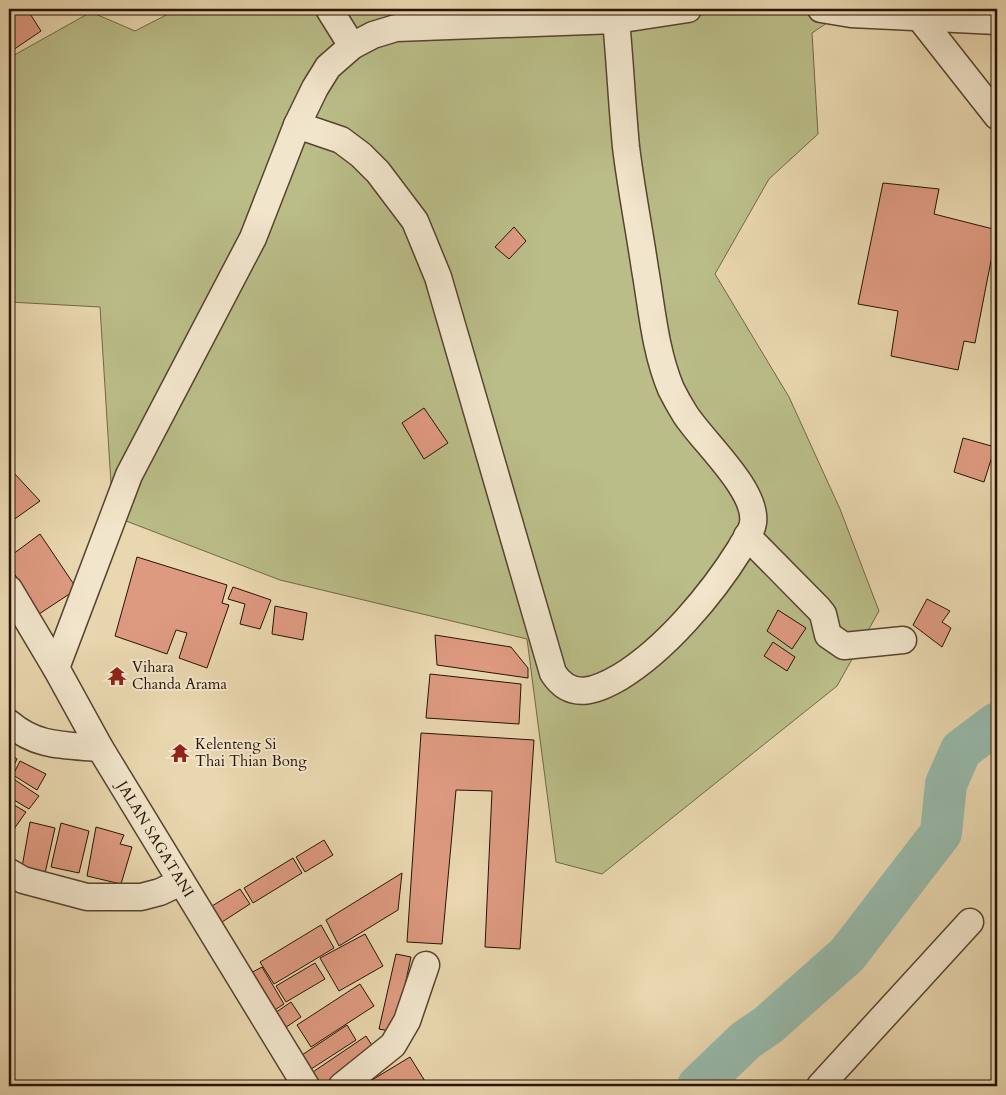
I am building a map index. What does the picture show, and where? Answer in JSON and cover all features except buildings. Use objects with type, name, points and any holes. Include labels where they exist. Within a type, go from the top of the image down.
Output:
[{"type":"street","points":[[329,9],[352,46]]},
{"type":"street","points":[[56,668],[129,475],[253,238],[297,125],[315,88],[328,67],[352,46],[373,35],[396,28],[616,20],[688,9]]},
{"type":"street","points":[[821,9],[851,14],[997,21]]},
{"type":"street","points":[[919,17],[997,116]]},
{"type":"street","points":[[297,125],[341,140],[362,154],[415,221],[438,277],[552,673],[558,682],[568,689],[591,691],[604,687],[627,673],[659,647],[705,599],[732,562],[753,523],[750,502],[742,486],[685,414],[672,390],[659,356],[627,148],[616,20]]},
{"type":"street","points":[[747,536],[823,614],[828,634],[839,644],[849,647],[903,640]]},
{"type":"street","name":"JALAN SAGATANI","points":[[9,589],[17,617],[56,668],[100,748],[306,1086]]},
{"type":"street","points":[[9,723],[35,740],[54,744],[100,748]]},
{"type":"street","points":[[9,872],[23,880],[87,896],[141,897],[160,892],[181,882]]},
{"type":"street","points":[[820,1086],[970,922]]},
{"type":"street","points":[[342,1086],[393,1045],[407,1021],[426,965]]},
{"type":"green space","points":[[178,9],[848,9],[812,33],[818,134],[769,179],[715,274],[789,397],[840,509],[879,611],[837,686],[602,874],[556,862],[527,639],[280,580],[113,516],[100,307],[9,302],[9,58],[91,12],[135,31]]},
{"type":"waterway","points":[[698,1086],[746,1040],[768,1025],[847,955],[941,833],[946,784],[961,750],[997,723]]},
{"type":"place","name":"Vihara Chanda Arama","points":[[117,676]]},
{"type":"place","name":"Kelenteng Si Thai Thian Bong","points":[[180,753]]}]
